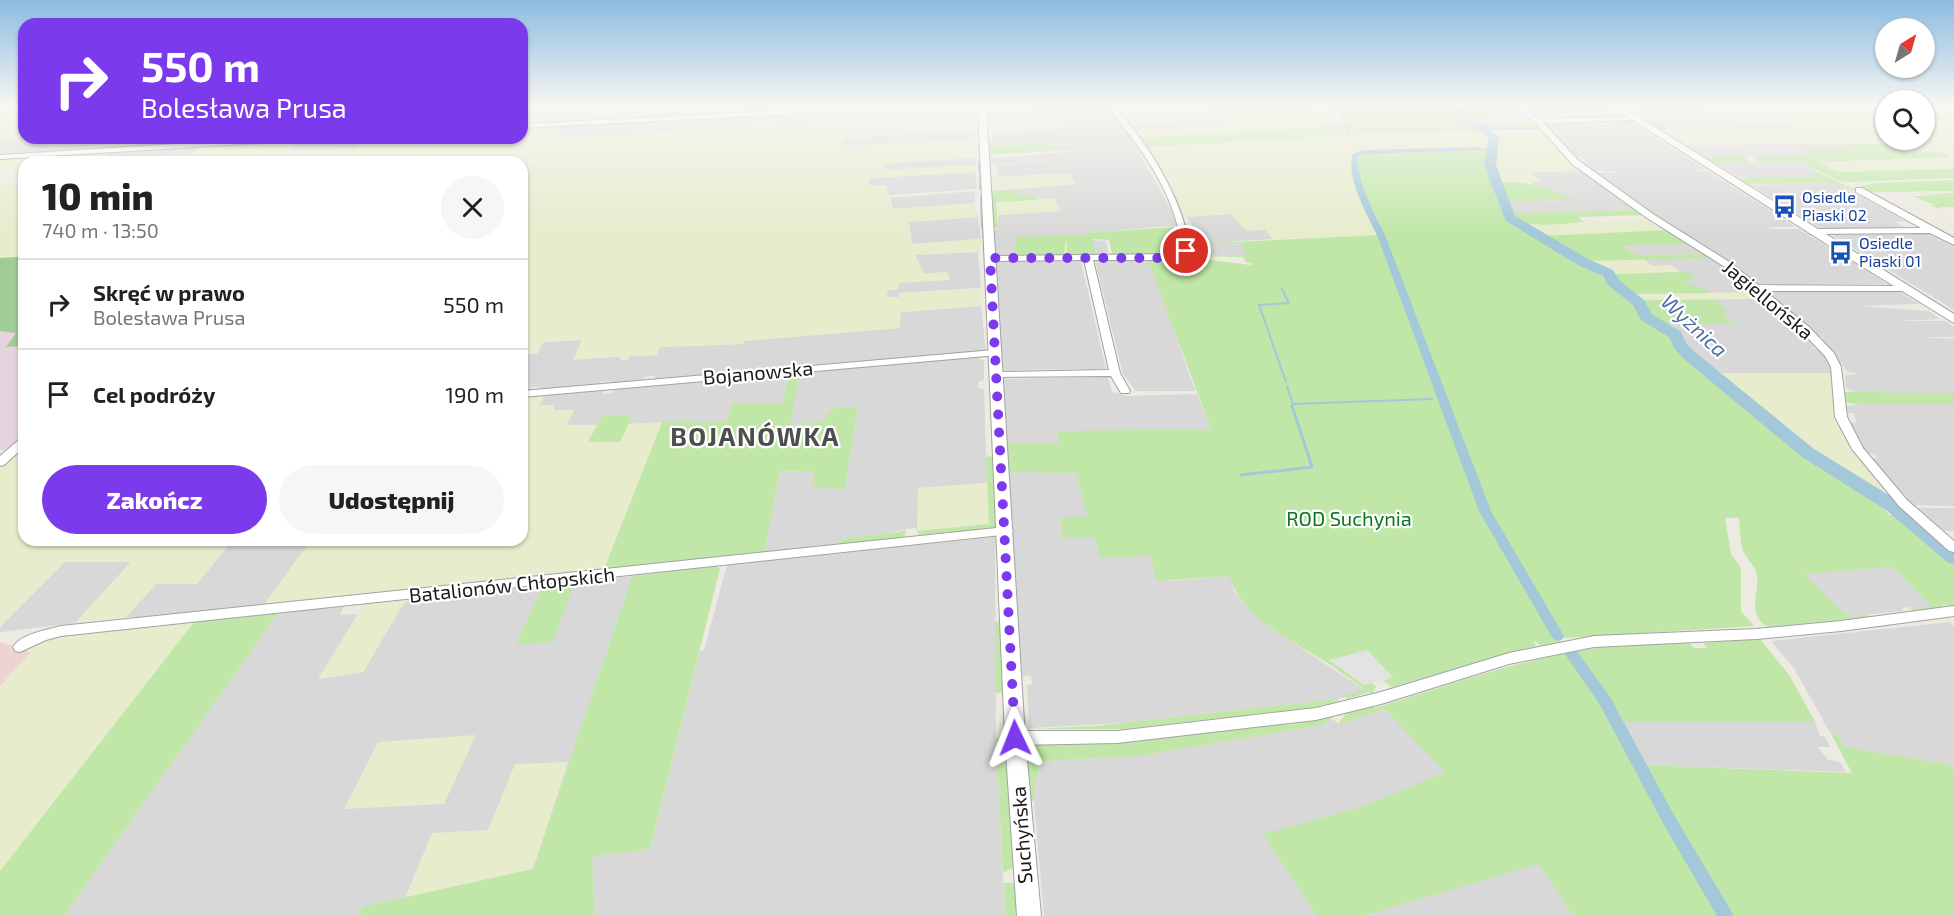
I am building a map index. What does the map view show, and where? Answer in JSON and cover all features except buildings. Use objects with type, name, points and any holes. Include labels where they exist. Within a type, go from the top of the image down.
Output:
[{"type":"street","points":[[0,157],[134,149]]},
{"type":"street","name":"Suchyńska","points":[[985,149],[1015,738],[1029,916]]},
{"type":"street","points":[[990,258],[1185,257],[1182,225],[1155,170],[1141,149]]},
{"type":"street","name":"Jagiellońska","points":[[1563,149],[1575,162],[1650,216],[1717,257],[1759,288],[1805,329],[1833,360],[1839,378],[1842,420],[1858,449],[1903,503],[1954,548]]},
{"type":"street","points":[[1683,149],[1954,319]]},
{"type":"street","points":[[1859,190],[1954,242]]},
{"type":"street","points":[[1816,232],[1936,231]]},
{"type":"street","points":[[1088,259],[1115,373],[1125,391]]},
{"type":"street","points":[[1759,288],[1904,288]]},
{"type":"street","name":"Bojanowska","points":[[528,393],[994,353]]},
{"type":"street","points":[[997,375],[1115,373]]},
{"type":"street","points":[[0,462],[18,446]]},
{"type":"street","name":"Batalionów Chłopskich","points":[[21,647],[61,631],[1006,531]]},
{"type":"street","points":[[1015,738],[1118,737],[1316,714],[1349,707],[1505,659],[1578,643],[1612,639],[1766,633],[1954,611]]},
{"type":"shaded area","points":[[0,149],[85,149],[83,150],[0,153]]},
{"type":"shaded area","points":[[198,149],[192,154],[105,156],[115,150]]},
{"type":"shaded area","points":[[291,149],[355,149],[355,149],[289,151]]},
{"type":"shaded area","points":[[1052,149],[1137,149],[1180,225],[1086,233],[1093,240],[1106,241],[1109,257],[1067,256],[1067,249],[1083,243],[1083,239],[1074,238],[1063,240],[1064,256],[994,256],[993,230],[998,229],[998,215],[1060,211],[991,203],[990,191],[1076,184],[1070,173],[998,177],[997,165],[1051,161],[991,164],[991,158],[1081,151],[1054,151]]},
{"type":"shaded area","points":[[1563,149],[1673,149],[1706,170],[1693,171],[1709,172],[1746,195],[1743,196],[1748,196],[1796,227],[1768,227],[1770,229],[1799,229],[1850,261],[1824,262],[1853,262],[1887,284],[1757,284],[1726,259],[1653,216],[1591,173],[1618,171],[1589,171],[1578,163],[1588,162],[1580,156],[1570,156]]},
{"type":"shaded area","points":[[1691,149],[1817,149],[1804,149],[1817,156],[1785,157],[1705,157]]},
{"type":"shaded area","points":[[976,158],[976,165],[884,170],[881,163]]},
{"type":"shaded area","points":[[1799,162],[1817,172],[1813,173],[1818,177],[1738,177],[1715,163]]},
{"type":"shaded area","points":[[1584,171],[1633,210],[1509,213],[1504,201],[1572,200],[1551,188],[1539,188],[1531,182],[1540,182],[1529,172]]},
{"type":"shaded area","points":[[976,172],[977,189],[889,195],[886,185],[869,186],[868,178]]},
{"type":"shaded area","points":[[1836,183],[1905,221],[1895,222],[1904,227],[1822,229],[1751,185]]},
{"type":"shaded area","points":[[975,191],[975,203],[893,209],[890,198]]},
{"type":"shaded area","points":[[1230,214],[1265,230],[1273,239],[1194,244],[1193,226],[1186,217]]},
{"type":"shaded area","points":[[978,217],[981,239],[912,244],[909,222]]},
{"type":"shaded area","points":[[1928,234],[1954,247],[1954,310],[1832,235]]},
{"type":"shaded area","points":[[1241,243],[1247,256],[1198,256],[1193,246]]},
{"type":"shaded area","points":[[1690,244],[1706,254],[1637,255],[1622,245]]},
{"type":"shaded area","points":[[978,252],[981,288],[899,293],[899,297],[886,298],[888,290],[899,283],[947,272],[924,274],[915,255]]},
{"type":"shaded area","points":[[1712,258],[1806,335],[1804,336],[1815,347],[1810,347],[1822,351],[1834,373],[1714,373],[1684,347],[1680,339],[1683,338],[1677,332],[1653,318],[1630,294],[1636,294],[1672,265],[1652,266],[1644,259]]},
{"type":"shaded area","points":[[995,260],[1081,262],[1106,369],[1002,370]]},
{"type":"shaded area","points":[[1150,260],[1196,391],[1136,391],[1123,374],[1095,261]]},
{"type":"shaded area","points":[[1765,291],[1898,291],[1919,304],[1859,306],[1929,311],[1940,319],[1894,321],[1946,321],[1954,327],[1954,337],[1920,337],[1954,339],[1954,506],[1911,505],[1903,497],[1907,497],[1871,459],[1878,458],[1874,454],[1866,453],[1847,423],[1857,423],[1854,413],[1847,413],[1847,406],[1858,405],[1849,403],[1845,392],[1854,391],[1846,388],[1845,375],[1859,374],[1848,372],[1819,339],[1824,339],[1823,337],[1817,337],[1795,317],[1801,316],[1792,314]]},
{"type":"shaded area","points":[[981,306],[986,352],[744,370],[654,380],[655,376],[649,376],[643,378],[642,381],[611,384],[612,381],[600,382],[599,385],[541,390],[539,387],[532,387],[528,391],[528,354],[537,353],[543,342],[583,340],[574,359],[656,355],[660,347],[743,344],[744,341],[900,328],[900,312]]},
{"type":"shaded area","points":[[13,330],[16,333],[7,347],[18,346],[18,441],[5,450],[0,450],[0,331]]},
{"type":"shaded area","points":[[976,357],[984,361],[984,380],[978,382],[978,388],[984,389],[987,483],[919,488],[917,528],[839,547],[764,556],[780,471],[814,472],[814,488],[845,489],[858,407],[826,421],[789,426],[799,373]]},
{"type":"shaded area","points":[[788,375],[784,403],[733,404],[726,422],[628,424],[631,416],[602,416],[597,425],[566,425],[573,410],[553,410],[555,406],[539,405],[545,394],[583,393],[586,389],[605,388],[602,394],[612,393],[615,388]]},
{"type":"shaded area","points":[[1108,377],[1112,392],[1127,396],[1197,394],[1211,429],[1186,430],[1112,517],[1060,517],[1062,538],[1096,538],[1100,558],[1151,556],[1167,581],[1230,576],[1234,591],[1246,606],[1272,629],[1365,690],[1338,699],[1123,723],[1029,728],[1027,685],[1032,684],[1031,676],[1022,676],[1003,379]]},
{"type":"shaded area","points":[[1918,508],[1954,508],[1954,531],[1944,531]]},
{"type":"shaded area","points":[[995,537],[996,738],[1005,916],[595,916],[592,857],[650,849],[700,651],[704,650],[727,565]]},
{"type":"shaded area","points":[[228,546],[307,546],[261,609],[170,618],[126,617],[156,584],[197,584]]},
{"type":"shaded area","points":[[132,561],[75,623],[0,632],[0,627],[65,562]]},
{"type":"shaded area","points":[[1892,567],[1933,607],[1914,609],[1909,607],[1902,608],[1903,611],[1848,617],[1803,574]]},
{"type":"shaded area","points":[[632,576],[533,869],[361,907],[360,916],[64,916],[278,613],[344,606],[340,615],[358,614],[319,679],[363,672],[402,606],[411,598],[523,587],[522,593],[540,591],[543,585]]},
{"type":"shaded area","points":[[1950,622],[1954,627],[1954,772],[1949,764],[1844,747],[1838,735],[1831,734],[1793,667],[1771,641]]},
{"type":"shaded area","points":[[0,642],[31,652],[0,686]]},
{"type":"shaded area","points":[[1367,650],[1393,677],[1364,685],[1330,660]]},
{"type":"shaded area","points":[[1384,709],[1540,864],[1574,916],[1044,916],[1034,801],[1035,779],[1042,761],[1139,756],[1322,725],[1331,719],[1341,724]]},
{"type":"shaded area","points":[[1620,722],[1815,722],[1820,736],[1825,737],[1830,747],[1818,747],[1828,760],[1840,762],[1846,772],[1644,765]]},
{"type":"green space","points":[[198,149],[292,149],[290,151],[976,149],[976,157],[882,164],[884,170],[976,165],[976,172],[868,178],[870,186],[886,185],[893,209],[975,203],[978,217],[909,222],[912,244],[981,239],[980,251],[915,255],[924,274],[947,272],[950,280],[899,283],[898,290],[889,290],[886,297],[899,297],[899,293],[981,288],[981,306],[901,312],[900,328],[744,341],[743,344],[660,347],[657,355],[630,356],[628,360],[620,360],[621,356],[573,360],[582,340],[544,342],[537,354],[528,354],[528,304],[530,300],[528,300],[528,156],[148,156],[192,154]]},
{"type":"green space","points":[[988,149],[1052,149],[1054,151],[988,155]]},
{"type":"green space","points":[[1143,149],[1462,149],[1413,150],[1354,167],[1365,201],[1381,235],[1273,239],[1265,230],[1246,231],[1230,214],[1181,217]]},
{"type":"green space","name":"ROD Suchynia","points":[[1491,149],[1488,166],[1508,218],[1599,274],[1638,304],[1644,316],[1674,335],[1676,342],[1687,356],[1807,454],[1870,492],[1889,515],[1903,516],[1954,559],[1954,606],[1942,605],[1943,608],[1917,612],[1907,607],[1914,609],[1932,607],[1892,567],[1804,574],[1848,617],[1868,615],[1869,617],[1768,627],[1761,622],[1755,608],[1756,571],[1743,551],[1739,518],[1725,518],[1731,554],[1741,568],[1741,611],[1754,626],[1565,638],[1488,511],[1389,258],[1483,510],[1560,642],[1541,646],[1533,640],[1536,646],[1392,687],[1383,681],[1392,677],[1328,659],[1364,685],[1372,683],[1376,687],[1372,694],[1370,692],[1347,699],[1344,696],[1364,689],[1255,615],[1235,590],[1229,576],[1156,581],[1151,556],[1100,558],[1095,538],[1062,538],[1060,517],[1087,517],[1077,473],[1008,472],[1007,443],[1059,444],[1058,431],[1211,429],[1148,260],[1211,260],[1250,265],[1252,264],[1246,262],[1243,257],[1190,256],[1246,256],[1241,243],[1194,246],[1196,252],[1188,252],[1187,241],[1193,241],[1195,244],[1380,235],[1357,177],[1354,156],[1363,152]]},
{"type":"green space","points":[[1495,149],[1558,149],[1584,171],[1530,172],[1542,182],[1498,182],[1492,166]]},
{"type":"green space","points":[[1803,149],[1875,149],[1901,150],[1907,153],[1939,152],[1949,157],[1819,162],[1838,172],[1954,169],[1954,178],[1841,182],[1799,162],[1715,163],[1705,157],[1743,156],[1751,162],[1759,162],[1752,157],[1815,156]]},
{"type":"green space","points":[[1954,149],[1954,169],[1838,172],[1817,161],[1948,157],[1939,152],[1907,153],[1901,150]]},
{"type":"green space","points":[[115,150],[106,156],[29,156]]},
{"type":"green space","points":[[18,157],[18,170],[0,171],[0,158]]},
{"type":"green space","points":[[1817,172],[1860,192],[1836,183],[1748,184],[1741,179],[1747,178],[1738,177],[1817,177],[1811,173]]},
{"type":"green space","points":[[1070,173],[1076,184],[993,189],[993,178]]},
{"type":"green space","points":[[1954,180],[1954,191],[1870,192],[1859,186],[1877,183]]},
{"type":"green space","points":[[18,182],[17,257],[0,258],[0,183]]},
{"type":"green space","points":[[1498,182],[1537,185],[1573,200],[1504,201]]},
{"type":"green space","points":[[1018,190],[1020,196],[1033,195],[1036,200],[996,202],[998,228],[992,228],[990,191]]},
{"type":"green space","points":[[1954,193],[1954,207],[1940,207],[1942,209],[1930,206],[1935,205],[1912,196],[1951,195],[1909,194]]},
{"type":"green space","points":[[1054,198],[1061,211],[998,215],[996,202]]},
{"type":"green space","points":[[1625,204],[1645,215],[1578,217],[1584,222],[1543,225],[1522,222],[1514,219],[1509,213],[1632,210]]},
{"type":"green space","points":[[1651,220],[1668,230],[1543,236],[1522,224]]},
{"type":"green space","points":[[1173,227],[1180,230],[1182,245],[1172,247],[1183,248],[1182,254],[1113,258],[1109,240],[1093,239],[1096,257],[1109,256],[1110,253],[1111,258],[1067,257],[1066,238],[1064,257],[994,256],[1016,256],[1015,237],[1086,235],[1085,233]]},
{"type":"green space","points":[[1668,230],[1690,244],[1623,246],[1637,255],[1706,254],[1712,258],[1582,261],[1543,236]]},
{"type":"green space","points":[[17,257],[18,346],[6,347],[16,333],[0,331],[0,258]]},
{"type":"green space","points":[[1644,259],[1652,266],[1672,265],[1680,272],[1614,274],[1582,261]]},
{"type":"green space","points":[[1606,270],[1614,274],[1687,272],[1696,279],[1683,280],[1710,293],[1630,294]]},
{"type":"green space","points":[[1759,292],[1767,299],[1638,300],[1630,294]]},
{"type":"green space","points":[[1638,300],[1715,300],[1730,314],[1721,314],[1730,321],[1741,323],[1665,323],[1646,312]]},
{"type":"green space","points":[[800,372],[790,426],[825,421],[826,415],[836,407],[858,407],[845,489],[813,488],[814,472],[780,471],[764,556],[603,572],[662,422],[726,422],[732,404],[783,403],[789,373]]},
{"type":"green space","points":[[1714,373],[1834,373],[1837,413],[1886,488],[1873,490],[1811,453]]},
{"type":"green space","points":[[1844,392],[1954,393],[1954,403],[1847,403]]},
{"type":"green space","points":[[545,394],[539,405],[555,405],[554,410],[574,410],[567,425],[597,425],[588,441],[620,442],[628,424],[661,422],[603,572],[261,609],[307,546],[528,546],[528,395]]},
{"type":"green space","points":[[602,416],[632,416],[620,442],[588,442]]},
{"type":"green space","points":[[18,452],[18,546],[228,546],[197,584],[156,584],[126,617],[75,623],[131,562],[65,562],[0,627],[0,466]]},
{"type":"green space","points":[[993,456],[997,528],[919,535],[915,528],[918,531],[989,524],[986,457]]},
{"type":"green space","points":[[987,483],[989,524],[917,531],[918,488]]},
{"type":"green space","points":[[906,529],[905,535],[898,541],[839,547],[840,539],[900,532]]},
{"type":"green space","points":[[717,566],[720,569],[650,849],[592,857],[595,916],[360,916],[361,907],[533,869],[632,576]]},
{"type":"green space","points":[[575,582],[553,642],[516,644],[543,585]]},
{"type":"green space","points":[[411,598],[402,606],[363,672],[318,679],[364,604]]},
{"type":"green space","points":[[278,613],[64,916],[0,916],[0,871],[195,621]]},
{"type":"green space","points":[[195,621],[0,871],[0,686],[31,653],[24,649],[51,636]]},
{"type":"green space","points":[[1001,621],[1005,692],[995,693],[995,622]]},
{"type":"green space","points":[[1760,639],[1790,676],[1815,722],[1614,722],[1672,836],[1722,916],[1574,916],[1539,864],[1362,916],[1317,916],[1263,834],[1362,807],[1445,772],[1384,709],[1339,723],[1346,713],[1371,704],[1375,708],[1487,673],[1573,652],[1646,644],[1689,643],[1694,648],[1707,648],[1704,643]]},
{"type":"green space","points":[[1338,699],[1339,701],[1310,708],[1123,729],[1029,729],[1096,726]]},
{"type":"green space","points":[[1335,716],[1322,725],[1139,756],[1043,761],[1035,779],[1034,801],[1030,801],[1026,753],[1028,748],[1036,743],[1120,743],[1196,731],[1295,724]]},
{"type":"green space","points":[[1831,734],[1838,735],[1844,747],[1949,764],[1954,772],[1954,916],[1730,916],[1644,765],[1852,773]]},
{"type":"green space","points":[[476,735],[444,804],[344,809],[378,742]]},
{"type":"green space","points":[[1006,737],[1016,866],[1003,873],[996,738]]},
{"type":"green space","points":[[568,762],[533,869],[405,898],[432,833],[488,830],[515,764]]},
{"type":"green space","points":[[1004,883],[1015,883],[1018,886],[1021,916],[1005,916]]},
{"type":"waterway","points":[[1479,149],[1363,152],[1354,156],[1363,197],[1381,235],[1485,511],[1558,636]]},
{"type":"waterway","name":"Wyżnica","points":[[1492,149],[1490,165],[1510,218],[1583,262],[1608,273],[1613,282],[1639,303],[1646,317],[1676,335],[1679,345],[1690,356],[1808,453],[1893,506],[1954,557]]},
{"type":"waterway","points":[[979,162],[979,171]]},
{"type":"waterway","points":[[980,174],[980,179]]},
{"type":"waterway","points":[[980,182],[980,189]]},
{"type":"waterway","points":[[981,197],[982,228]]},
{"type":"waterway","points":[[983,231],[983,237]]},
{"type":"waterway","points":[[984,240],[984,253]]},
{"type":"waterway","points":[[1282,289],[1289,303],[1259,305],[1286,382]]},
{"type":"waterway","points":[[1287,386],[1293,404]]},
{"type":"waterway","points":[[1293,404],[1432,399]]},
{"type":"waterway","points":[[1241,475],[1312,467],[1292,406]]},
{"type":"waterway","points":[[1572,654],[1605,701],[1669,820],[1726,916]]},
{"type":"place","name":"Osiedle Piaski 02","points":[[1784,206]]},
{"type":"place","name":"Osiedle Piaski 01","points":[[1841,252]]},
{"type":"district","name":"BOJANÓWKA","points":[[755,437]]},
{"type":"route","points":[[1015,738],[990,258],[1179,258],[1185,257],[1186,251]]}]
